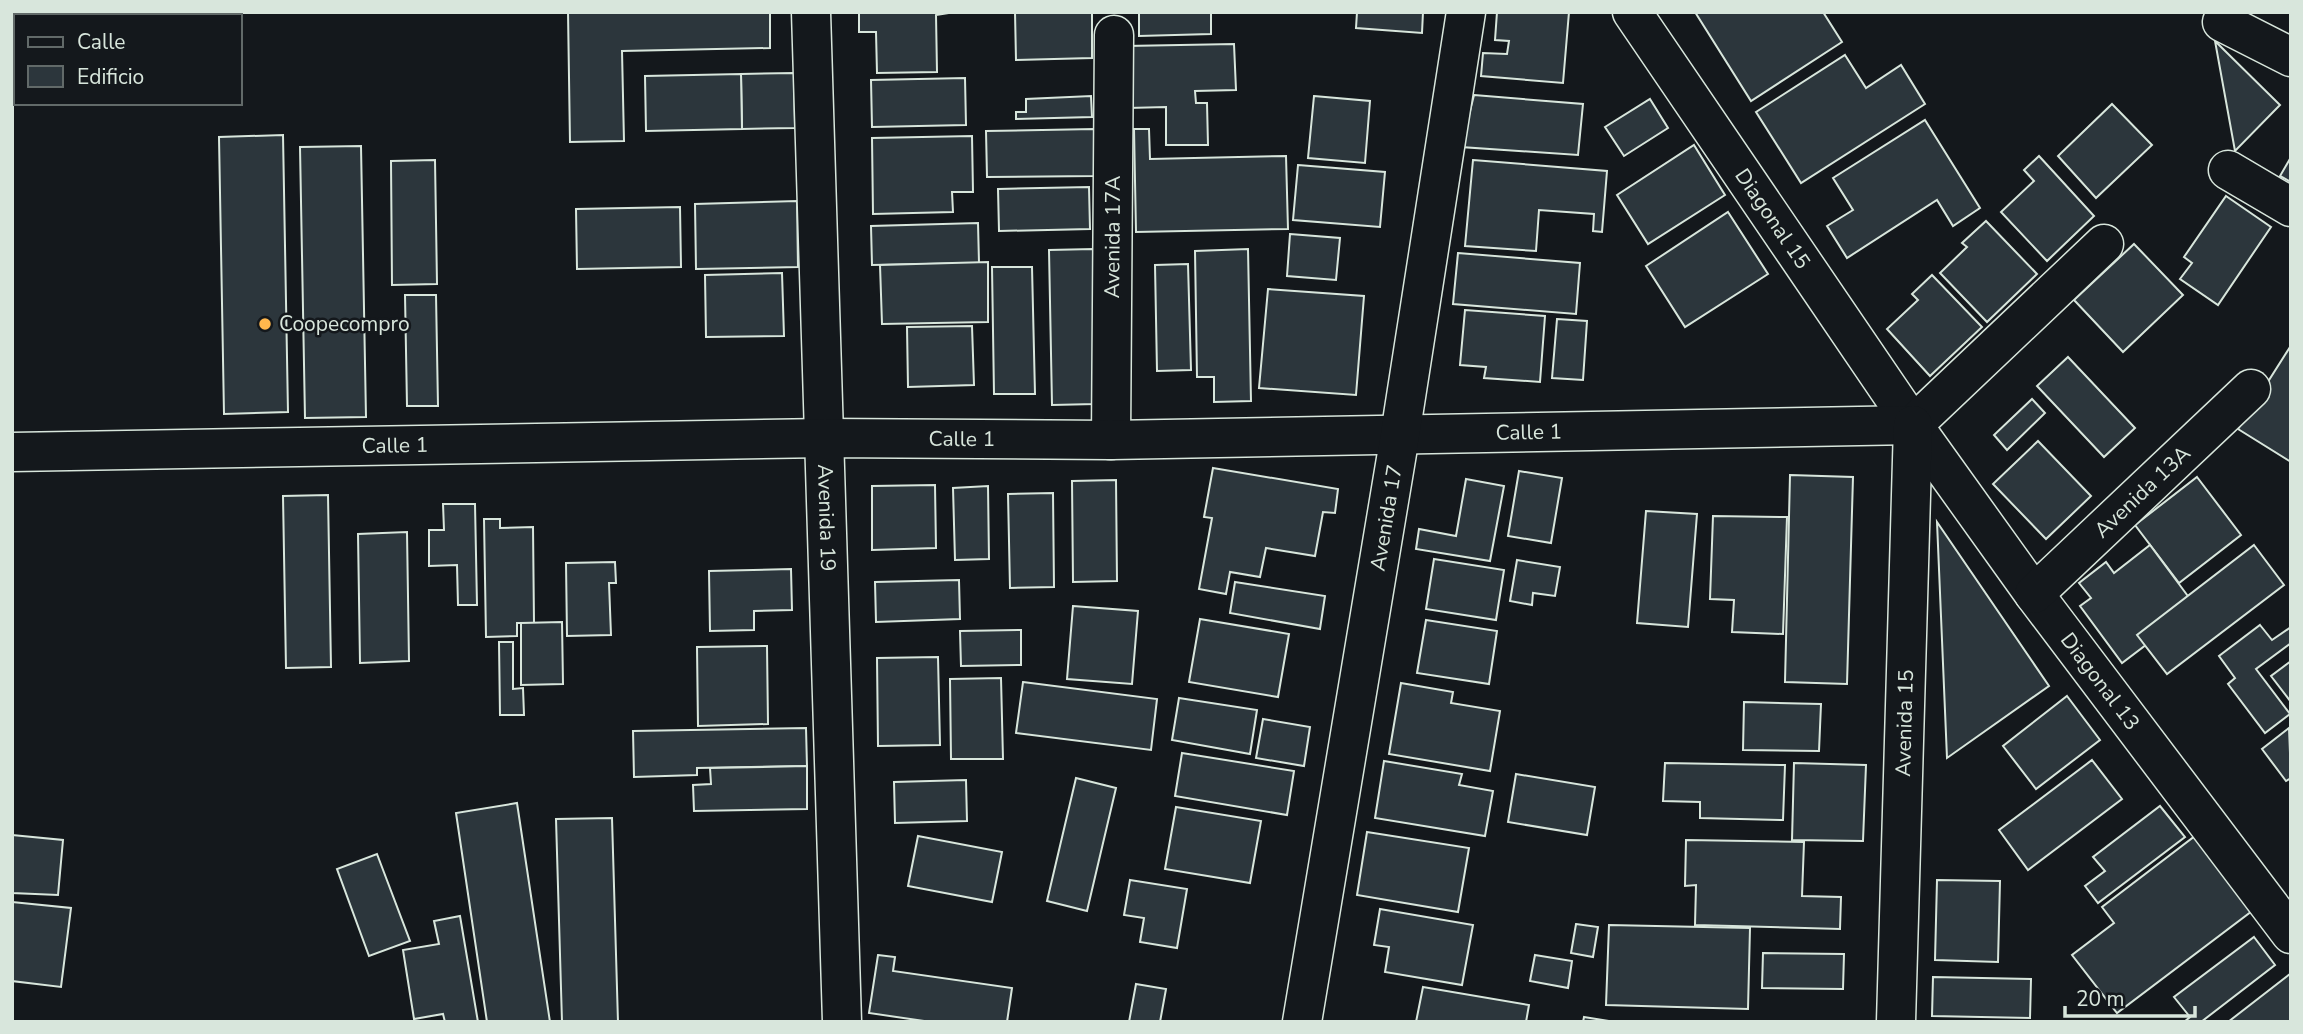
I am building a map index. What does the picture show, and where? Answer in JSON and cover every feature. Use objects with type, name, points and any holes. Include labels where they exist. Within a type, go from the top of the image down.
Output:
[{"type":"street","name":"Avenida 19","points":[[811,12],[842,1022]]},
{"type":"street","name":"Avenida 17","points":[[1301,1022],[1400,435],[1466,12]]},
{"type":"street","name":"Diagonal 15","points":[[1633,12],[1913,425]]},
{"type":"street","points":[[2222,22],[2291,57]]},
{"type":"street","name":"Avenida 17A","points":[[1111,440],[1114,34]]},
{"type":"street","points":[[2228,170],[2291,207]]},
{"type":"street","points":[[1913,425],[2104,244]]},
{"type":"street","name":"Avenida 13A","points":[[2034,594],[2251,390]]},
{"type":"street","name":"Calle 1","points":[[12,452],[825,438],[1111,440],[1913,425]]},
{"type":"street","name":"Diagonal 13","points":[[1913,425],[2034,594],[2291,934]]},
{"type":"street","name":"Avenida 15","points":[[1896,1022],[1913,425]]},
{"type":"building","points":[[568,12],[770,12],[770,48],[622,51],[624,141],[570,142]]},
{"type":"building","points":[[859,12],[955,12],[936,15],[937,72],[877,73],[876,32],[859,32]]},
{"type":"building","points":[[1015,12],[1092,12],[1092,58],[1016,60]]},
{"type":"building","points":[[1139,12],[1211,12],[1211,34],[1139,36]]},
{"type":"building","points":[[1357,12],[1423,12],[1422,33],[1356,28]]},
{"type":"building","points":[[1497,12],[1569,12],[1563,83],[1481,76],[1483,53],[1507,54],[1509,41],[1495,40]]},
{"type":"building","points":[[1695,12],[1823,12],[1842,42],[1751,101]]},
{"type":"building","points":[[2215,41],[2280,105],[2235,151]]},
{"type":"building","points":[[1234,44],[1236,90],[1195,91],[1196,103],[1207,103],[1208,145],[1166,145],[1166,107],[1128,108],[1126,46]]},
{"type":"building","points":[[1845,55],[1866,88],[1901,65],[1925,104],[1801,183],[1756,112]]},
{"type":"building","points":[[794,73],[795,128],[742,129],[741,74]]},
{"type":"building","points":[[741,74],[742,129],[646,131],[645,76]]},
{"type":"building","points":[[965,78],[966,125],[872,127],[871,80]]},
{"type":"building","points":[[1474,95],[1583,104],[1578,155],[1461,147]]},
{"type":"building","points":[[1091,96],[1092,117],[1016,119],[1016,112],[1026,112],[1026,99]]},
{"type":"building","points":[[1314,96],[1370,101],[1365,163],[1308,158]]},
{"type":"building","points":[[1650,99],[1668,128],[1624,156],[1605,127]]},
{"type":"building","points":[[2112,104],[2152,145],[2096,198],[2058,156]]},
{"type":"building","points":[[1925,120],[1980,208],[1953,226],[1937,200],[1847,258],[1827,226],[1853,210],[1833,178]]},
{"type":"building","points":[[1094,129],[1095,176],[987,177],[986,131]]},
{"type":"building","points":[[1134,129],[1149,129],[1150,159],[1286,156],[1288,229],[1136,232]]},
{"type":"building","points":[[283,135],[288,412],[224,414],[219,137]]},
{"type":"building","points":[[972,136],[973,192],[952,192],[953,212],[873,214],[872,138]]},
{"type":"building","points":[[1694,145],[1725,195],[1648,244],[1617,195]]},
{"type":"building","points":[[361,146],[366,417],[305,418],[300,147]]},
{"type":"building","points":[[2039,156],[2094,216],[2047,261],[2001,212],[2034,181],[2024,170]]},
{"type":"building","points":[[2291,157],[2291,182],[2280,176]]},
{"type":"building","points":[[435,160],[437,284],[392,285],[391,161]]},
{"type":"building","points":[[1473,160],[1607,171],[1602,232],[1593,231],[1594,214],[1539,210],[1536,251],[1465,246]]},
{"type":"building","points":[[1298,165],[1385,172],[1380,227],[1293,220]]},
{"type":"building","points":[[1089,187],[1090,229],[999,231],[998,189]]},
{"type":"building","points":[[2226,196],[2271,227],[2218,305],[2180,279],[2192,263],[2184,257]]},
{"type":"building","points":[[797,201],[798,267],[696,269],[695,204]]},
{"type":"building","points":[[680,207],[681,267],[577,269],[576,209]]},
{"type":"building","points":[[1728,212],[1768,274],[1685,327],[1646,266]]},
{"type":"building","points":[[1986,221],[2037,274],[1987,322],[1940,273],[1967,247],[1962,243]]},
{"type":"building","points":[[978,223],[979,263],[872,265],[871,226]]},
{"type":"building","points":[[1290,234],[1340,238],[1336,280],[1287,276]]},
{"type":"building","points":[[2134,244],[2183,295],[2123,352],[2074,300]]},
{"type":"building","points":[[1093,249],[1095,404],[1052,405],[1049,250]]},
{"type":"building","points":[[1248,249],[1251,401],[1214,402],[1214,377],[1197,377],[1195,251]]},
{"type":"building","points":[[1458,253],[1580,263],[1576,314],[1453,304]]},
{"type":"building","points":[[988,262],[988,322],[882,324],[880,265]]},
{"type":"building","points":[[1188,264],[1191,370],[1157,371],[1155,265]]},
{"type":"building","points":[[992,267],[1032,267],[1035,394],[994,394]]},
{"type":"building","points":[[782,273],[784,336],[706,337],[705,275]]},
{"type":"building","points":[[1932,275],[1982,327],[1930,376],[1887,329],[1918,300],[1912,294]]},
{"type":"building","points":[[1268,289],[1364,296],[1356,395],[1259,388]]},
{"type":"building","points":[[405,295],[436,295],[438,406],[407,406]]},
{"type":"building","points":[[1465,310],[1545,316],[1540,382],[1484,378],[1486,367],[1460,365]]},
{"type":"building","points":[[1557,319],[1587,321],[1583,380],[1552,378]]},
{"type":"building","points":[[972,326],[974,385],[908,387],[907,327]]},
{"type":"building","points":[[2291,347],[2291,462],[2238,429]]},
{"type":"building","points":[[2068,357],[2135,428],[2104,457],[2037,386]]},
{"type":"building","points":[[2032,399],[2045,413],[2007,450],[1994,435]]},
{"type":"building","points":[[2038,441],[2091,496],[2046,539],[1993,484]]},
{"type":"building","points":[[1213,468],[1338,489],[1335,513],[1323,512],[1315,556],[1266,548],[1260,577],[1230,572],[1226,594],[1199,589],[1212,518],[1204,517]]},
{"type":"building","points":[[1519,471],[1562,478],[1551,543],[1508,536]]},
{"type":"building","points":[[1790,475],[1853,477],[1847,684],[1785,682]]},
{"type":"building","points":[[2197,477],[2241,535],[2179,583],[2135,525]]},
{"type":"building","points":[[1466,479],[1504,486],[1490,561],[1416,549],[1419,529],[1456,536]]},
{"type":"building","points":[[1116,480],[1117,581],[1073,582],[1072,481]]},
{"type":"building","points":[[935,485],[936,548],[872,550],[872,486]]},
{"type":"building","points":[[988,486],[989,559],[955,560],[953,488]]},
{"type":"building","points":[[1053,493],[1054,587],[1010,588],[1008,494]]},
{"type":"building","points":[[328,495],[331,667],[286,668],[283,496]]},
{"type":"building","points":[[443,504],[475,504],[477,605],[458,605],[457,565],[429,566],[429,530],[444,530]]},
{"type":"building","points":[[1646,511],[1697,514],[1688,627],[1637,623]]},
{"type":"building","points":[[1713,516],[1787,517],[1783,634],[1732,632],[1734,600],[1710,599]]},
{"type":"building","points":[[484,519],[500,519],[500,528],[533,527],[534,623],[517,623],[517,636],[486,637]]},
{"type":"building","points":[[1937,522],[2049,686],[1947,758]]},
{"type":"building","points":[[407,532],[409,661],[360,663],[358,534]]},
{"type":"building","points":[[2150,545],[2196,607],[2122,663],[2080,606],[2091,598],[2079,583],[2106,562],[2114,573]]},
{"type":"building","points":[[2254,545],[2284,585],[2167,674],[2137,635]]},
{"type":"building","points":[[1434,559],[1504,570],[1496,620],[1426,609]]},
{"type":"building","points":[[1517,560],[1560,567],[1555,596],[1533,593],[1532,605],[1510,601]]},
{"type":"building","points":[[615,562],[616,583],[609,583],[611,635],[567,636],[566,563]]},
{"type":"building","points":[[791,569],[792,610],[754,611],[754,630],[710,631],[709,571]]},
{"type":"building","points":[[959,580],[960,619],[876,622],[875,582]]},
{"type":"building","points":[[1235,582],[1325,596],[1320,629],[1230,613]]},
{"type":"building","points":[[1073,606],[1138,611],[1132,684],[1067,679]]},
{"type":"building","points":[[1200,619],[1289,634],[1278,697],[1189,682]]},
{"type":"building","points":[[1426,620],[1497,631],[1489,684],[1417,673]]},
{"type":"building","points":[[562,622],[563,684],[521,685],[521,623]]},
{"type":"building","points":[[2260,625],[2272,640],[2291,627],[2291,643],[2256,669],[2290,714],[2265,733],[2228,684],[2235,678],[2219,656]]},
{"type":"building","points":[[1021,630],[1021,665],[961,666],[960,631]]},
{"type":"building","points":[[499,642],[513,642],[513,689],[523,688],[524,715],[500,715]]},
{"type":"building","points":[[767,646],[768,724],[698,726],[697,647]]},
{"type":"building","points":[[938,657],[940,745],[878,746],[877,658]]},
{"type":"building","points":[[2291,661],[2291,702],[2271,676]]},
{"type":"building","points":[[1001,678],[1003,759],[951,759],[950,679]]},
{"type":"building","points":[[1023,682],[1157,699],[1151,750],[1016,733]]},
{"type":"building","points":[[1401,683],[1453,692],[1451,703],[1500,711],[1490,771],[1389,754]]},
{"type":"building","points":[[2067,696],[2100,740],[2036,789],[2003,746]]},
{"type":"building","points":[[1179,698],[1257,710],[1250,754],[1172,740]]},
{"type":"building","points":[[1744,702],[1821,704],[1819,751],[1743,750]]},
{"type":"building","points":[[1263,719],[1310,727],[1304,766],[1256,758]]},
{"type":"building","points":[[806,728],[807,766],[697,768],[697,775],[634,777],[633,731]]},
{"type":"building","points":[[2289,728],[2291,778],[2286,781],[2262,749]]},
{"type":"building","points":[[1182,753],[1294,771],[1287,815],[1175,796]]},
{"type":"building","points":[[2092,760],[2122,799],[2028,870],[1999,830]]},
{"type":"building","points":[[1384,761],[1462,774],[1459,785],[1493,791],[1485,836],[1375,818]]},
{"type":"building","points":[[1665,763],[1785,765],[1783,820],[1700,818],[1700,802],[1663,801]]},
{"type":"building","points":[[1794,763],[1866,765],[1863,841],[1792,840]]},
{"type":"building","points":[[807,766],[807,809],[694,811],[693,785],[711,784],[710,768]]},
{"type":"building","points":[[1516,774],[1595,787],[1587,835],[1508,822]]},
{"type":"building","points":[[1076,778],[1116,788],[1087,911],[1047,901]]},
{"type":"building","points":[[966,780],[967,821],[895,823],[894,782]]},
{"type":"building","points":[[517,803],[550,1022],[487,1022],[456,813]]},
{"type":"building","points":[[2160,806],[2185,837],[2098,903],[2085,886],[2105,871],[2093,857]]},
{"type":"building","points":[[1176,807],[1261,821],[1250,883],[1165,869]]},
{"type":"building","points":[[612,818],[618,1022],[562,1022],[556,819]]},
{"type":"building","points":[[1367,832],[1469,848],[1458,912],[1357,895]]},
{"type":"building","points":[[12,835],[63,840],[58,895],[12,893]]},
{"type":"building","points":[[918,836],[1002,852],[992,902],[908,886]]},
{"type":"building","points":[[2195,836],[2252,911],[2117,1013],[2072,955],[2114,923],[2102,907]]},
{"type":"building","points":[[1686,840],[1804,842],[1802,896],[1841,897],[1840,929],[1695,925],[1696,885],[1685,886]]},
{"type":"building","points":[[377,854],[410,941],[369,956],[337,869]]},
{"type":"building","points":[[1130,880],[1187,889],[1177,948],[1140,942],[1144,918],[1124,915]]},
{"type":"building","points":[[1937,880],[2000,881],[1998,962],[1935,960]]},
{"type":"building","points":[[12,902],[71,908],[61,987],[12,981]]},
{"type":"building","points":[[1380,909],[1473,925],[1462,985],[1385,972],[1389,947],[1374,945]]},
{"type":"building","points":[[460,916],[478,1022],[445,1022],[443,1014],[414,1019],[403,950],[439,944],[434,921]]},
{"type":"building","points":[[1576,924],[1598,927],[1593,957],[1571,953]]},
{"type":"building","points":[[1609,925],[1750,928],[1748,1009],[1606,1005]]},
{"type":"building","points":[[2254,937],[2275,965],[2201,1022],[2184,1022],[2190,1017],[2174,997]]},
{"type":"building","points":[[1763,953],[1844,954],[1843,989],[1762,988]]},
{"type":"building","points":[[878,955],[895,957],[893,971],[1012,988],[1007,1022],[931,1022],[869,1013]]},
{"type":"building","points":[[1535,955],[1572,961],[1568,988],[1530,981]]},
{"type":"building","points":[[2290,974],[2291,1022],[2228,1022]]},
{"type":"building","points":[[1933,977],[2031,979],[2030,1018],[1932,1016]]},
{"type":"building","points":[[1136,984],[1166,989],[1160,1022],[1129,1022]]},
{"type":"building","points":[[1423,987],[1529,1005],[1526,1022],[1416,1022]]},
{"type":"building","points":[[1584,1017],[1615,1022],[1583,1022]]},
{"type":"place","name":"Coopecompro","points":[[265,324]]}]
